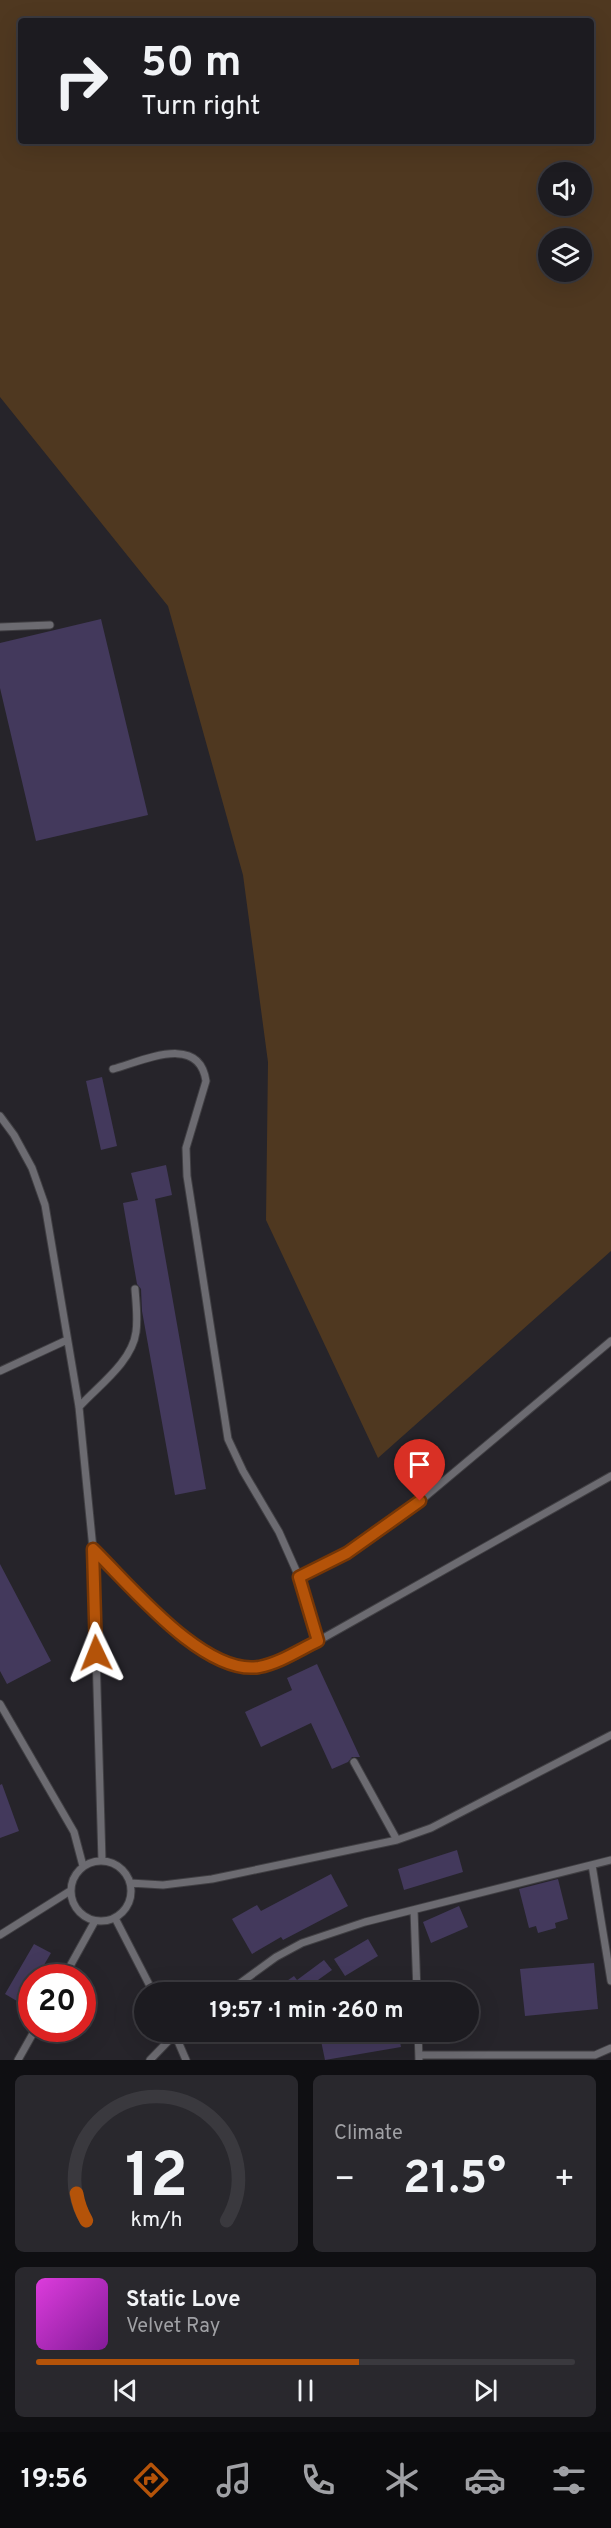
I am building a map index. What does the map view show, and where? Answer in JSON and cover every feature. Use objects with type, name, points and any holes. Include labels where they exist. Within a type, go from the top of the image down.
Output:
[{"type":"lane","points":[[0,627],[50,625]]},
{"type":"lane","points":[[113,1069],[181,1052],[198,1060],[205,1070],[206,1081],[186,1148],[187,1176],[216,1348],[224,1421],[235,1455],[279,1532],[299,1577],[318,1641]]},
{"type":"lane","points":[[0,1116],[14,1135],[32,1168],[45,1205],[79,1407],[93,1549],[102,1861]]},
{"type":"lane","points":[[79,1407],[124,1358],[131,1347],[136,1333],[135,1289]]},
{"type":"lane","points":[[0,1371],[67,1340]]},
{"type":"lane","points":[[299,1577],[347,1553],[420,1501],[611,1341]]},
{"type":"lane","points":[[93,1549],[178,1633],[210,1656],[227,1664],[246,1668],[260,1667],[318,1641],[611,1476]]},
{"type":"lane","points":[[0,1704],[70,1826],[79,1845],[83,1866]]},
{"type":"lane","points":[[130,1883],[163,1885],[212,1879],[397,1840],[431,1828],[611,1735]]},
{"type":"lane","points":[[354,1762],[397,1840]]},
{"type":"lane","points":[[242,1982],[276,1957],[302,1943],[365,1922],[611,1860]]},
{"type":"lane","points":[[102,1861],[120,1867],[130,1883],[129,1903],[115,1918],[105,1922],[94,1921],[77,1911],[70,1891],[76,1873],[83,1866],[102,1861]]},
{"type":"lane","points":[[592,1865],[611,1981]]},
{"type":"lane","points":[[0,1935],[70,1891]]},
{"type":"lane","points":[[414,1910],[417,1982]]},
{"type":"lane","points":[[115,1918],[148,1982]]},
{"type":"lane","points":[[71,1964],[94,1921]]},
{"type":"lane","points":[[18,2060],[28,2042]]},
{"type":"lane","points":[[150,2060],[167,2042]]},
{"type":"lane","points":[[180,2042],[186,2060]]},
{"type":"lane","points":[[418,2042],[419,2057],[595,2057],[611,2048]]},
{"type":"shaded area","points":[[0,0],[611,0],[611,1251],[378,1458],[266,1220],[268,1062],[243,875],[168,606],[0,397]]},
{"type":"building","points":[[101,619],[148,815],[36,841],[0,688],[0,643]]},
{"type":"building","points":[[102,1077],[117,1146],[101,1150],[86,1081]]},
{"type":"building","points":[[166,1165],[172,1195],[155,1199],[206,1489],[175,1495],[142,1311],[141,1289],[137,1284],[123,1203],[138,1200],[131,1173]]},
{"type":"building","points":[[0,1564],[51,1661],[7,1684],[0,1671]]},
{"type":"building","points":[[317,1664],[360,1757],[352,1757],[348,1762],[332,1769],[311,1723],[261,1747],[245,1712],[292,1690],[287,1678]]},
{"type":"building","points":[[2,1784],[19,1831],[0,1838],[0,1785]]},
{"type":"building","points":[[457,1850],[463,1872],[404,1890],[398,1869]]},
{"type":"building","points":[[331,1874],[348,1906],[283,1940],[281,1937],[252,1954],[232,1919],[257,1905],[261,1911]]},
{"type":"building","points":[[558,1879],[568,1919],[555,1923],[556,1928],[538,1933],[536,1926],[529,1928],[519,1889]]},
{"type":"building","points":[[459,1906],[468,1927],[431,1943],[423,1922]]},
{"type":"building","points":[[368,1939],[378,1956],[345,1976],[334,1959]]},
{"type":"building","points":[[34,1944],[51,1953],[45,1964],[22,1964]]},
{"type":"building","points":[[324,1960],[332,1970],[315,1982],[285,1982],[294,1976],[297,1980]]},
{"type":"building","points":[[594,1963],[598,2009],[525,2016],[520,1969]]},
{"type":"building","points":[[18,1972],[18,2002],[5,1994]]},
{"type":"building","points":[[321,2042],[400,2042],[401,2047],[325,2060]]},
{"type":"route","points":[[96,1653],[93,1549],[178,1633],[210,1656],[227,1664],[246,1668],[260,1667],[318,1641],[299,1577],[347,1553],[420,1501]]}]
